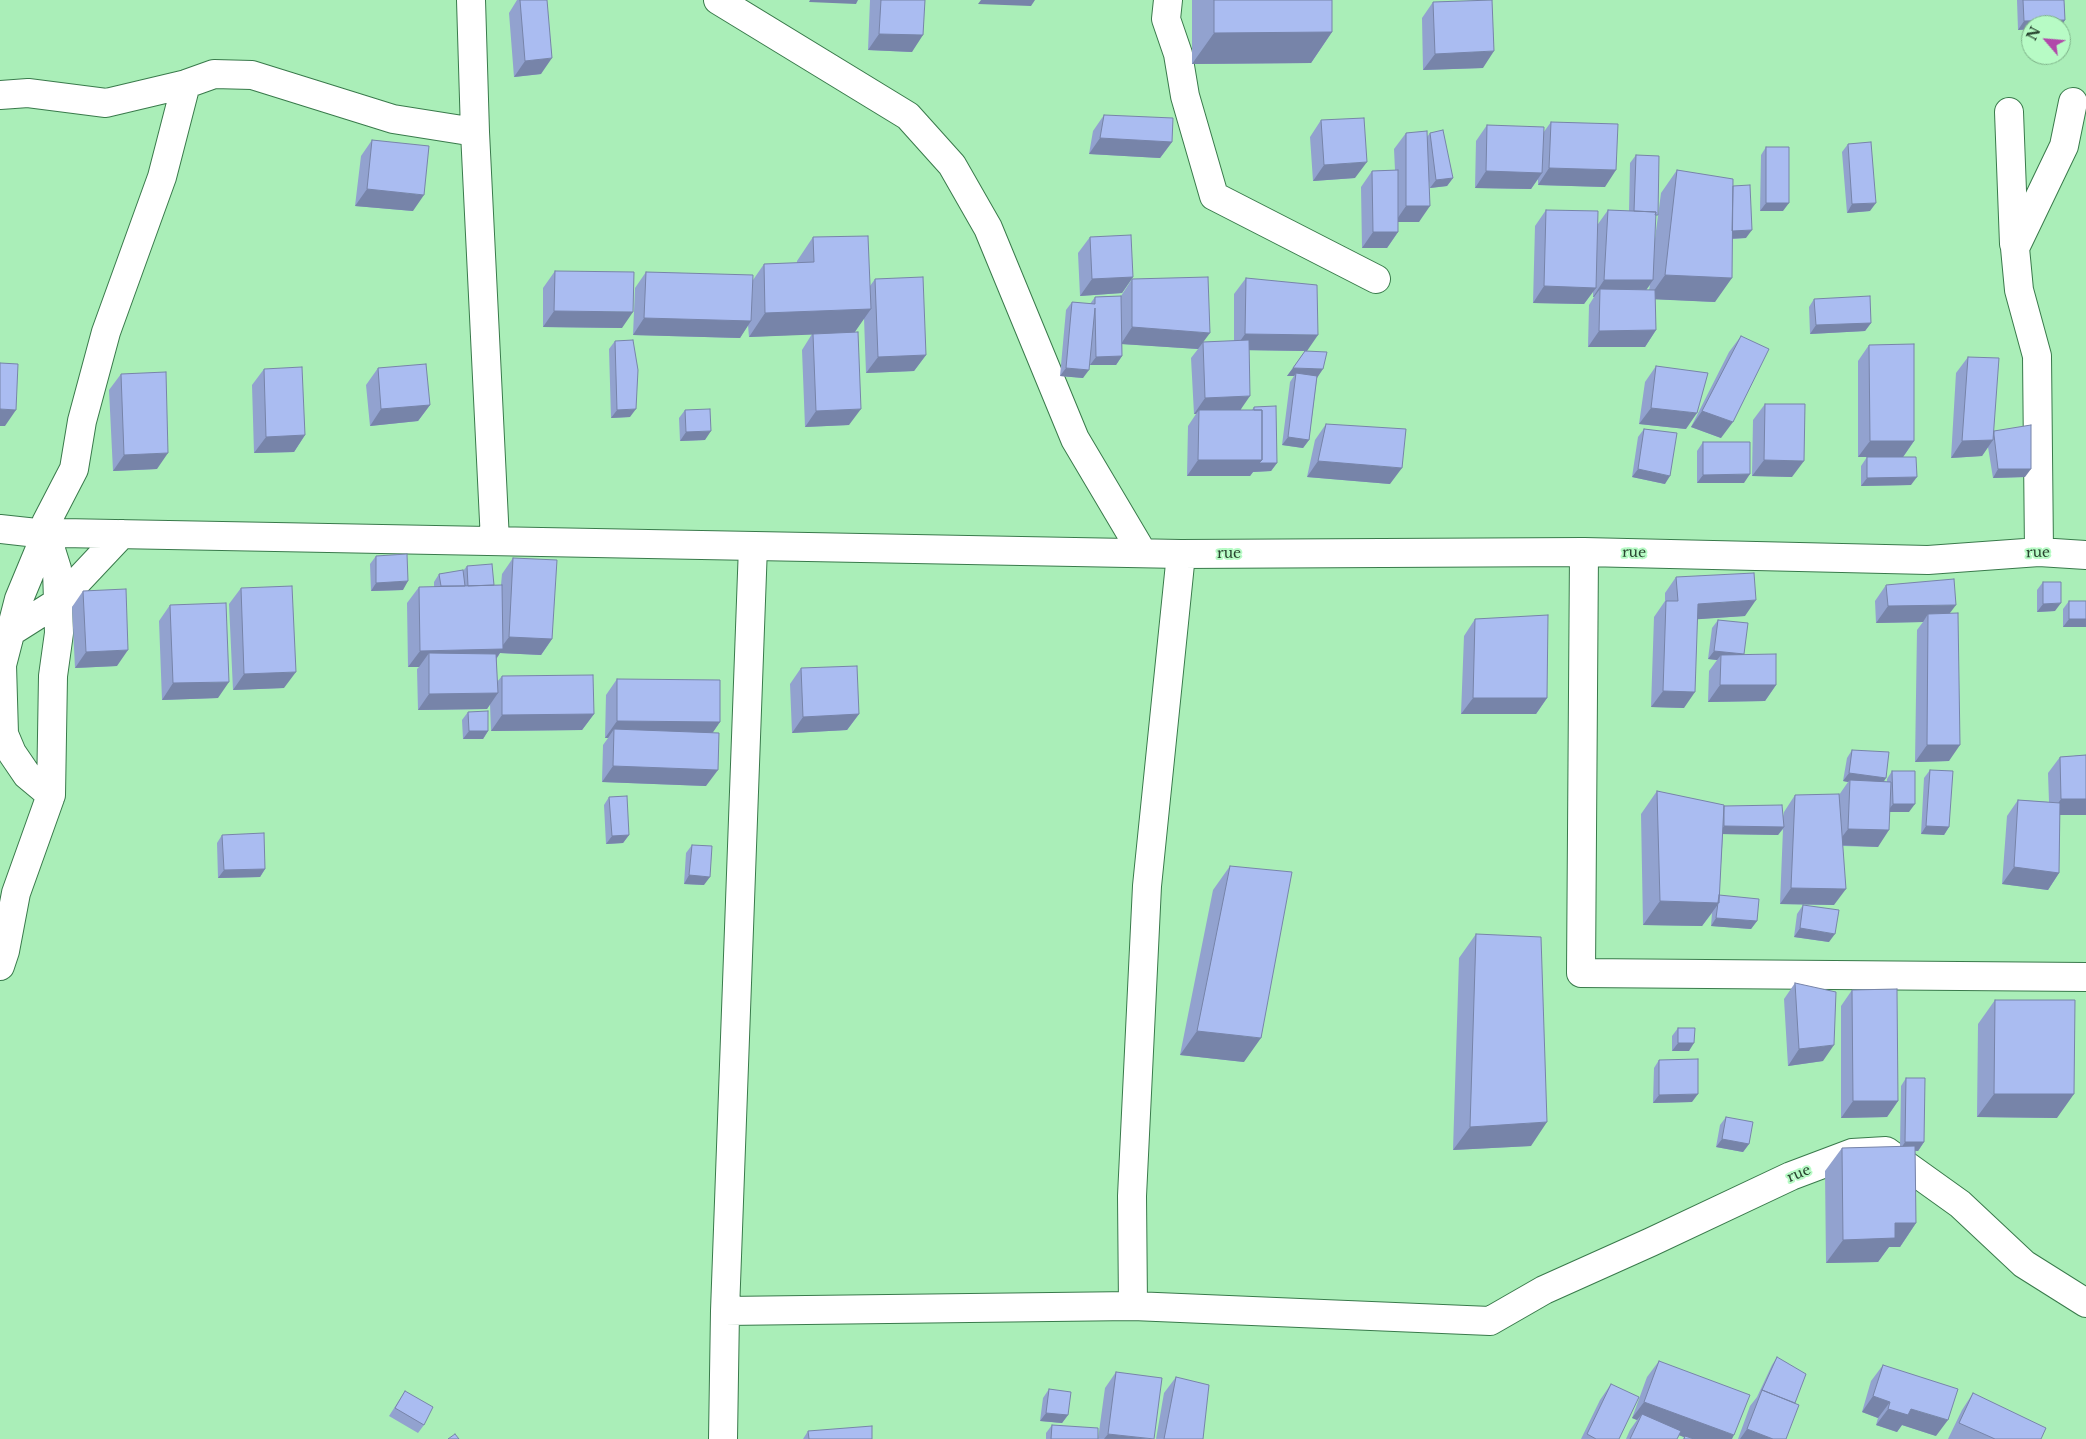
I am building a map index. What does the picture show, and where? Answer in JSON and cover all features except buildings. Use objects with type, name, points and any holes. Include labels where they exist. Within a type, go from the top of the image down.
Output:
[{"type":"street","points":[[471,0],[475,132],[495,541]]},
{"type":"street","points":[[718,0],[908,116],[952,165],[988,228],[1075,439],[1142,552]]},
{"type":"street","points":[[1168,0],[1166,19],[1178,54],[1185,96],[1214,196],[1376,279]]},
{"type":"street","points":[[0,95],[28,93],[106,103],[186,84],[214,74],[252,75],[393,120],[475,132]]},
{"type":"street","points":[[0,966],[5,951],[16,893],[51,795],[53,676],[59,633],[57,568],[46,534],[46,523],[74,469],[82,421],[106,332],[162,177],[186,84]]},
{"type":"street","points":[[2014,248],[2064,146],[2073,102]]},
{"type":"street","points":[[2009,112],[2014,248],[2019,290],[2037,356],[2039,552]]},
{"type":"street","name":"rue","points":[[0,529],[46,534],[1181,554],[1584,552],[1928,560],[2039,552],[2086,555]]},
{"type":"street","points":[[46,534],[19,599],[2,665],[4,734],[12,754],[27,775],[51,795]]},
{"type":"street","points":[[9,633],[58,602],[122,534]]},
{"type":"street","points":[[722,1439],[752,546]]},
{"type":"street","points":[[1584,552],[1581,973],[2086,977]]},
{"type":"street","points":[[725,1312],[1133,1306],[1132,1196],[1148,886],[1181,554]]},
{"type":"street","name":"rue","points":[[1133,1306],[1490,1322],[1544,1290],[1791,1176],[1852,1153],[1886,1151],[1960,1204],[2024,1264],[2086,1303]]}]
